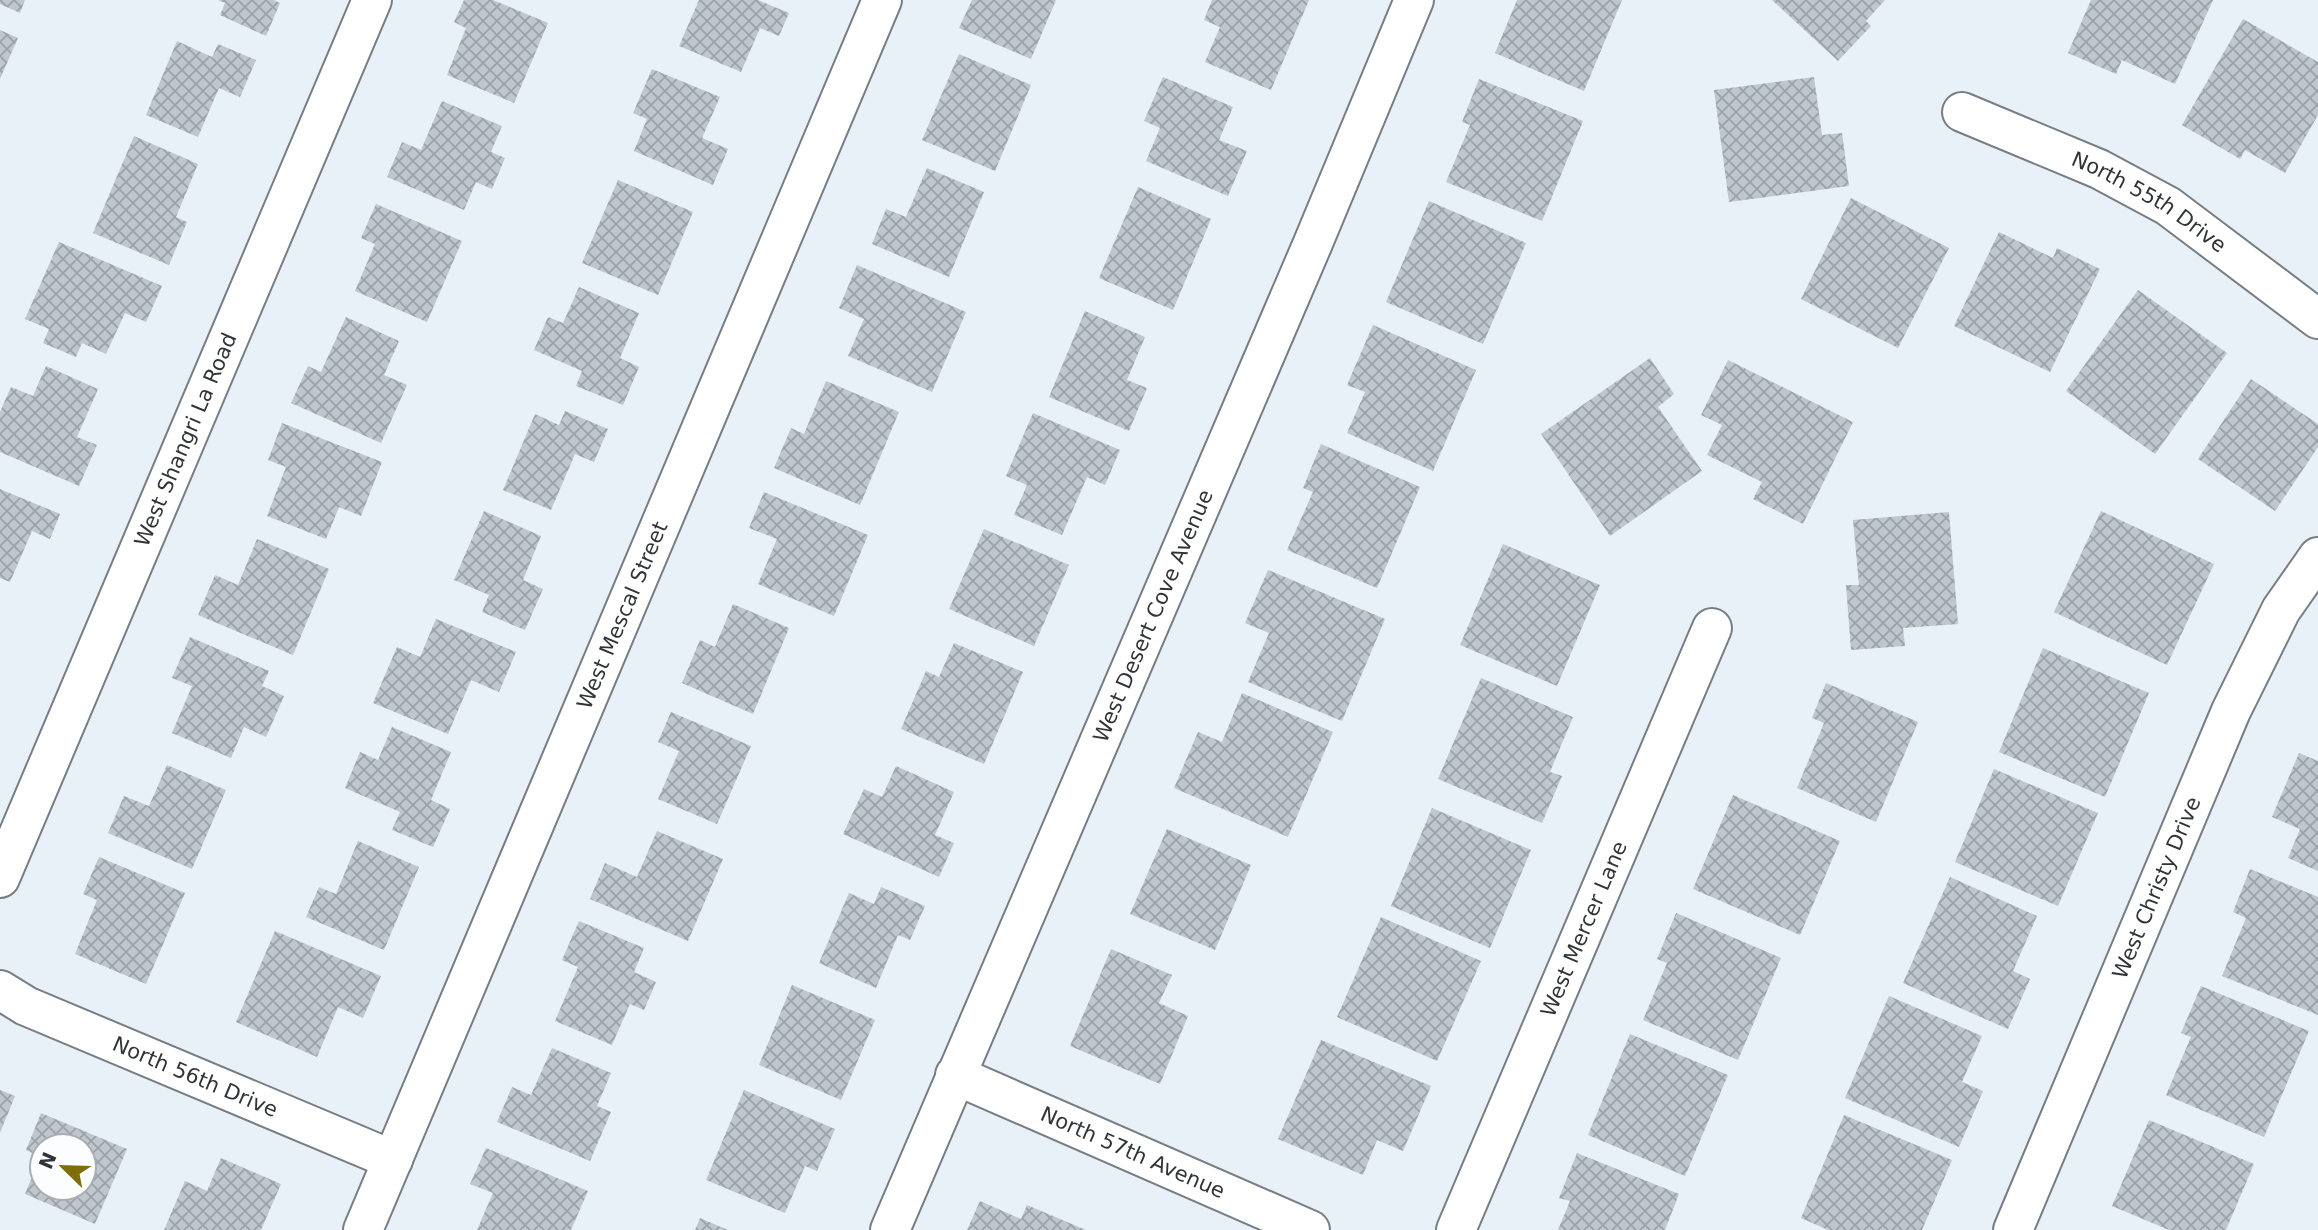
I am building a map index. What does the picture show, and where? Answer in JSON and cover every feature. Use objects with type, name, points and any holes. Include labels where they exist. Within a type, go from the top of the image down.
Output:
[{"type":"street","name":"West Shangri La Road","points":[[0,878],[372,0]]},
{"type":"street","name":"West Mescal Street","points":[[363,1230],[882,0]]},
{"type":"street","name":"West Desert Cove Avenue","points":[[890,1230],[1308,256],[1414,0]]},
{"type":"street","name":"North 55th Drive","points":[[1962,112],[2099,169],[2168,206],[2318,319]]},
{"type":"street","name":"West Christy Drive","points":[[2013,1230],[2231,712],[2281,610],[2318,557]]},
{"type":"street","name":"West Mercer Lane","points":[[1456,1230],[1712,628]]},
{"type":"street","name":"North 56th Drive","points":[[0,990],[26,1006],[393,1160]]},
{"type":"street","name":"North 57th Avenue","points":[[956,1075],[1310,1230]]},
{"type":"building","points":[[0,0],[25,0],[20,13],[0,4]]},
{"type":"building","points":[[218,0],[274,0],[280,3],[266,36],[220,15],[225,3]]},
{"type":"building","points":[[464,0],[493,0],[548,23],[514,103],[447,75],[466,28],[454,22]]},
{"type":"building","points":[[699,0],[758,0],[789,13],[779,36],[760,28],[741,72],[679,46]]},
{"type":"building","points":[[972,0],[1056,0],[1031,59],[959,28]]},
{"type":"building","points":[[1212,0],[1309,0],[1271,90],[1205,62],[1220,27],[1204,20]]},
{"type":"building","points":[[1517,0],[1622,0],[1584,91],[1495,53]]},
{"type":"building","points":[[1772,0],[1885,0],[1866,21],[1871,26],[1838,61]]},
{"type":"building","points":[[2091,0],[2213,0],[2175,84],[2122,60],[2116,74],[2068,53]]},
{"type":"building","points":[[2243,19],[2318,62],[2318,115],[2285,173],[2245,150],[2240,159],[2182,125]]},
{"type":"building","points":[[0,30],[18,38],[0,79]]},
{"type":"building","points":[[177,41],[212,57],[218,44],[256,60],[240,97],[219,88],[198,137],[146,115]]},
{"type":"building","points":[[959,54],[1031,85],[995,171],[922,140]]},
{"type":"building","points":[[652,69],[720,97],[702,138],[728,149],[713,185],[634,151],[647,119],[633,113]]},
{"type":"building","points":[[1163,77],[1233,107],[1219,140],[1247,151],[1228,196],[1146,161],[1160,128],[1144,121]]},
{"type":"building","points":[[1814,77],[1822,135],[1842,133],[1849,186],[1729,202],[1714,90]]},
{"type":"building","points":[[1479,79],[1583,121],[1542,221],[1446,182],[1470,125],[1462,122]]},
{"type":"building","points":[[442,101],[502,126],[491,152],[505,158],[492,189],[476,182],[464,210],[387,177],[402,142],[421,150]]},
{"type":"building","points":[[134,136],[198,164],[176,217],[187,222],[169,265],[93,233]]},
{"type":"building","points":[[927,168],[984,192],[949,277],[872,244],[886,209],[906,217]]},
{"type":"building","points":[[618,180],[693,212],[658,295],[582,263]]},
{"type":"building","points":[[1138,187],[1211,219],[1173,310],[1099,278]]},
{"type":"building","points":[[1851,198],[1949,248],[1898,348],[1801,299]]},
{"type":"building","points":[[1429,201],[1526,243],[1483,344],[1386,302]]},
{"type":"building","points":[[376,204],[462,241],[427,322],[355,291],[375,244],[361,238]]},
{"type":"building","points":[[1999,232],[2053,258],[2057,248],[2100,269],[2050,372],[1954,326]]},
{"type":"building","points":[[59,242],[162,286],[146,322],[125,313],[106,354],[82,343],[76,357],[43,343],[49,329],[25,319]]},
{"type":"building","points":[[857,265],[966,312],[932,392],[848,356],[864,319],[839,308]]},
{"type":"building","points":[[579,287],[639,313],[620,358],[639,367],[623,405],[576,386],[582,371],[534,350],[548,317],[563,323]]},
{"type":"building","points":[[2138,290],[2227,353],[2155,454],[2066,391]]},
{"type":"building","points":[[1085,311],[1145,337],[1127,380],[1147,388],[1129,431],[1049,397]]},
{"type":"building","points":[[346,317],[399,341],[384,375],[407,385],[381,443],[291,403],[308,366],[321,372]]},
{"type":"building","points":[[1373,325],[1476,370],[1433,471],[1347,433],[1365,392],[1347,385]]},
{"type":"building","points":[[1650,358],[1674,394],[1658,407],[1702,471],[1610,536],[1541,434]]},
{"type":"building","points":[[1728,360],[1853,422],[1803,524],[1753,499],[1762,482],[1707,455],[1722,425],[1701,415]]},
{"type":"building","points":[[46,366],[98,389],[77,437],[97,445],[79,486],[0,452],[0,412],[11,387],[33,396]]},
{"type":"building","points":[[2251,379],[2318,424],[2318,447],[2275,511],[2198,459]]},
{"type":"building","points":[[826,381],[899,412],[860,505],[774,468],[791,428],[804,434]]},
{"type":"building","points":[[565,411],[608,429],[594,462],[575,454],[551,510],[503,490],[535,414],[559,425]]},
{"type":"building","points":[[1033,413],[1120,450],[1105,485],[1087,477],[1062,535],[1014,515],[1027,485],[1006,476]]},
{"type":"building","points":[[282,423],[382,462],[361,516],[339,507],[326,539],[267,516],[286,467],[268,460]]},
{"type":"building","points":[[1321,444],[1420,487],[1377,588],[1287,550],[1313,492],[1303,488]]},
{"type":"building","points":[[0,489],[60,514],[50,539],[32,531],[10,582],[0,578]]},
{"type":"building","points":[[764,492],[868,535],[834,616],[758,584],[777,539],[749,528]]},
{"type":"building","points":[[484,511],[541,536],[523,580],[543,589],[525,630],[482,612],[489,595],[454,580]]},
{"type":"building","points":[[2101,511],[2214,564],[2167,665],[2054,612]]},
{"type":"building","points":[[1949,512],[1958,624],[1903,628],[1905,646],[1851,650],[1846,585],[1859,585],[1853,520]]},
{"type":"building","points":[[984,529],[1069,565],[1034,646],[949,609]]},
{"type":"building","points":[[257,539],[329,569],[293,655],[198,615],[215,575],[238,585]]},
{"type":"building","points":[[1503,544],[1600,585],[1557,686],[1460,645]]},
{"type":"building","points":[[1268,570],[1385,619],[1342,721],[1248,682],[1269,633],[1245,623]]},
{"type":"building","points":[[733,604],[789,628],[753,714],[682,683],[700,640],[715,647]]},
{"type":"building","points":[[436,619],[516,652],[499,692],[471,680],[448,734],[373,703],[397,647],[420,657]]},
{"type":"building","points":[[190,637],[269,671],[262,686],[284,696],[266,737],[244,727],[231,758],[172,733],[192,686],[172,678]]},
{"type":"building","points":[[954,643],[1023,672],[984,764],[901,729],[926,671],[939,677]]},
{"type":"building","points":[[2043,648],[2149,693],[2105,797],[1999,752]]},
{"type":"building","points":[[1481,678],[1573,717],[1550,772],[1562,776],[1542,823],[1438,779]]},
{"type":"building","points":[[1826,683],[1918,722],[1876,822],[1797,788],[1824,723],[1812,718]]},
{"type":"building","points":[[1242,693],[1333,732],[1288,837],[1174,788],[1198,732],[1222,742]]},
{"type":"building","points":[[671,712],[751,746],[717,824],[658,799],[679,751],[658,742]]},
{"type":"building","points":[[392,727],[451,752],[431,800],[450,809],[433,847],[392,830],[400,812],[345,788],[360,752],[378,760]]},
{"type":"building","points":[[2299,753],[2318,761],[2318,871],[2288,858],[2300,829],[2272,817]]},
{"type":"building","points":[[167,765],[226,790],[192,869],[108,833],[124,796],[149,806]]},
{"type":"building","points":[[896,766],[954,792],[935,835],[954,843],[939,877],[843,834],[864,789],[882,797]]},
{"type":"building","points":[[1994,769],[2098,813],[2058,906],[1955,862]]},
{"type":"building","points":[[1733,795],[1840,841],[1800,935],[1693,889]]},
{"type":"building","points":[[1432,808],[1531,850],[1490,948],[1391,906]]},
{"type":"building","points":[[1167,829],[1251,865],[1215,950],[1130,914]]},
{"type":"building","points":[[657,831],[723,859],[688,941],[590,899],[605,863],[637,877]]},
{"type":"building","points":[[358,841],[419,867],[384,950],[306,917],[319,887],[336,894]]},
{"type":"building","points":[[99,857],[185,893],[146,984],[75,954],[97,900],[83,894]]},
{"type":"building","points":[[2250,869],[2318,897],[2318,1015],[2222,976],[2246,918],[2233,912]]},
{"type":"building","points":[[1950,877],[2037,916],[2013,971],[2030,979],[2008,1029],[1903,983]]},
{"type":"building","points":[[881,887],[925,906],[910,940],[898,935],[876,988],[819,963],[849,893],[874,904]]},
{"type":"building","points":[[1676,913],[1781,958],[1738,1060],[1643,1020],[1667,963],[1657,959]]},
{"type":"building","points":[[1381,917],[1481,961],[1437,1061],[1337,1017]]},
{"type":"building","points":[[579,921],[644,948],[634,972],[656,982],[644,1010],[630,1004],[612,1045],[555,1021],[578,967],[562,960]]},
{"type":"building","points":[[275,931],[381,976],[363,1018],[338,1007],[317,1057],[236,1022]]},
{"type":"building","points":[[1111,949],[1172,975],[1159,1003],[1188,1016],[1160,1084],[1070,1046]]},
{"type":"building","points":[[792,985],[875,1020],[841,1100],[759,1065]]},
{"type":"building","points":[[2201,986],[2309,1031],[2264,1137],[2166,1095],[2191,1037],[2181,1033]]},
{"type":"building","points":[[1889,996],[1982,1036],[1962,1082],[1983,1091],[1959,1147],[1845,1098]]},
{"type":"building","points":[[1630,1034],[1728,1075],[1685,1176],[1588,1135]]},
{"type":"building","points":[[1321,1040],[1431,1086],[1403,1151],[1377,1140],[1363,1175],[1278,1139]]},
{"type":"building","points":[[552,1048],[611,1073],[597,1106],[611,1112],[590,1161],[497,1122],[512,1087],[531,1095]]},
{"type":"building","points":[[0,1090],[15,1096],[0,1133]]},
{"type":"building","points":[[744,1090],[835,1129],[817,1171],[805,1166],[785,1213],[706,1180]]},
{"type":"building","points":[[41,1113],[86,1132],[33,1132]]},
{"type":"building","points":[[1844,1115],[1952,1160],[1922,1230],[1828,1230],[1801,1218]]},
{"type":"building","points":[[2149,1120],[2254,1164],[2226,1230],[2169,1230],[2112,1206]]},
{"type":"building","points":[[98,1137],[127,1149],[95,1224],[44,1202],[98,1202]]},
{"type":"building","points":[[486,1148],[588,1191],[571,1230],[477,1230],[493,1193],[470,1184]]},
{"type":"building","points":[[1577,1153],[1679,1194],[1665,1230],[1558,1230],[1570,1201],[1559,1198]]},
{"type":"building","points":[[221,1158],[281,1184],[261,1230],[164,1230],[185,1181],[207,1191]]},
{"type":"building","points":[[980,1201],[1021,1219],[1027,1205],[1086,1230],[967,1230]]},
{"type":"building","points":[[700,1218],[728,1230],[695,1230]]}]
